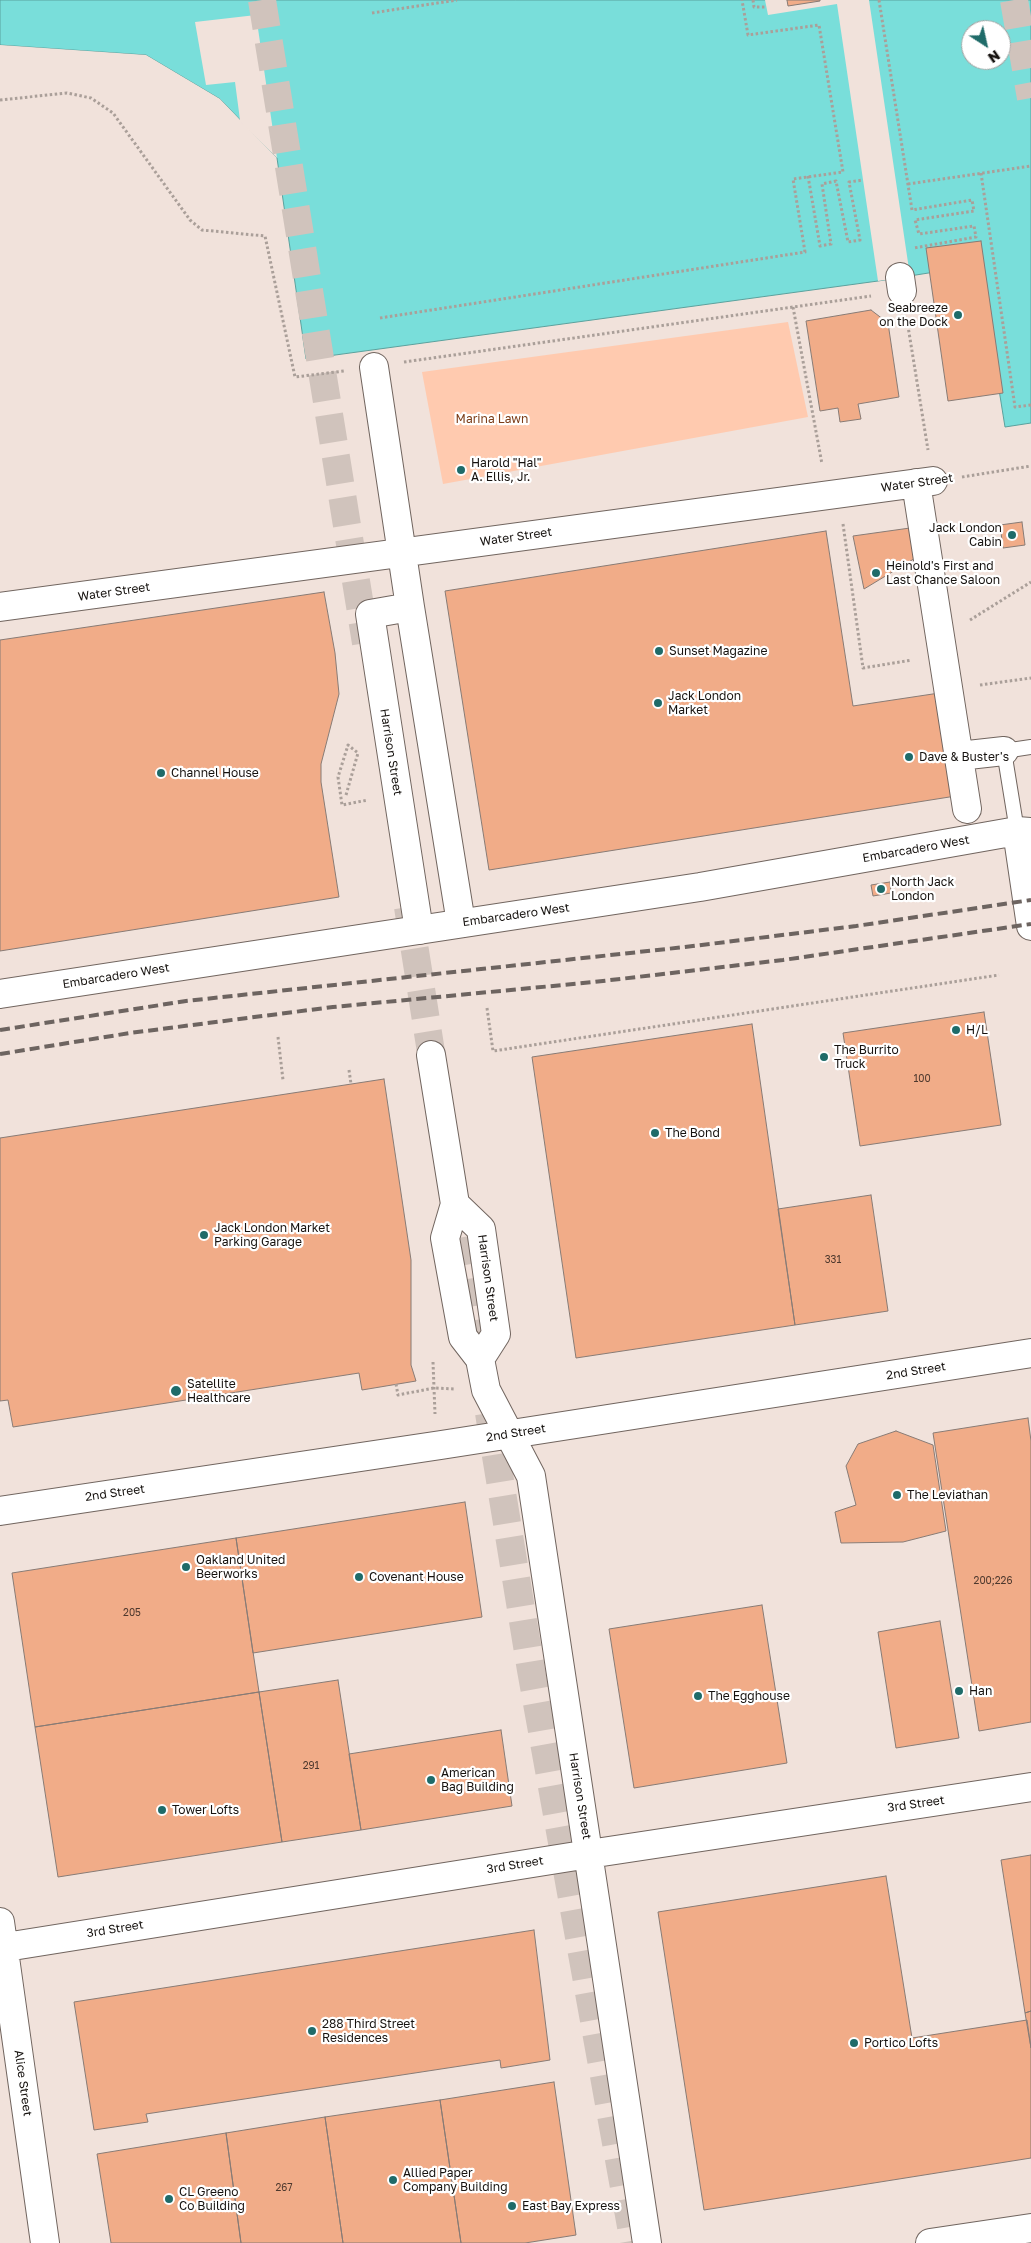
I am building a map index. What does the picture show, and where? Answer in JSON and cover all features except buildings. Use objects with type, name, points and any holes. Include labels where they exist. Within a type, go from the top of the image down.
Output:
[{"type":"street","points":[[374,367],[401,553],[462,923]]},
{"type":"street","points":[[925,482],[942,645],[967,809]]},
{"type":"street","name":"Water Street","points":[[0,607],[925,482]]},
{"type":"street","name":"Harrison Street","points":[[410,607],[370,614],[419,930]]},
{"type":"street","points":[[959,756],[1004,751]]},
{"type":"street","points":[[1024,831],[1031,926]]},
{"type":"street","name":"Embarcadero West","points":[[0,994],[700,888],[1024,831]]},
{"type":"street","name":"Harrison Street","points":[[431,1055],[456,1204],[445,1238],[462,1337],[480,1359],[486,1390],[531,1476],[648,2243]]},
{"type":"street","name":"Harrison Street","points":[[456,1204],[481,1229],[496,1334],[480,1359]]},
{"type":"street","name":"2nd Street","points":[[0,1510],[508,1434],[1031,1352]]},
{"type":"street","name":"3rd Street","points":[[1,1939],[588,1854],[1031,1787]]},
{"type":"street","name":"Alice Street","points":[[1,1939],[45,2243]]},
{"type":"street","points":[[930,2243],[1031,2228]]},
{"type":"lane","points":[[1024,831],[1004,751],[1031,747]]},
{"type":"path","points":[[372,13],[457,0]]},
{"type":"path","points":[[380,318],[805,252],[793,179],[843,172],[819,26],[748,35],[742,0]]},
{"type":"path","points":[[753,0],[754,7],[766,7]]},
{"type":"path","points":[[879,0],[912,210],[972,200],[974,211],[915,220],[919,234],[974,226],[976,237],[906,250]]},
{"type":"path","points":[[0,100],[67,93],[91,98],[113,113],[190,220],[202,230],[265,236],[296,377],[794,307],[901,284],[925,482]]},
{"type":"path","points":[[908,184],[1031,166]]},
{"type":"path","points":[[981,173],[1015,407],[1031,405]]},
{"type":"path","points":[[808,176],[820,246],[831,244],[822,184],[836,182],[848,242],[860,240],[849,182],[863,180]]},
{"type":"path","points":[[794,307],[814,418],[832,495],[863,668],[942,645],[1031,582]]},
{"type":"path","name":"Water Street","points":[[925,482],[1031,466]]},
{"type":"path","points":[[949,690],[1031,678]]},
{"type":"path","points":[[346,795],[358,754],[348,745],[338,777],[342,804],[398,794]]},
{"type":"path","points":[[487,1008],[493,1051],[999,975]]},
{"type":"path","points":[[278,1037],[283,1080]]},
{"type":"path","points":[[349,1070],[351,1084]]},
{"type":"path","points":[[433,1362],[435,1414]]},
{"type":"path","points":[[396,1384],[398,1395],[434,1388],[486,1390]]},
{"type":"green space","name":"Marina Lawn","points":[[788,322],[808,417],[443,484],[422,372]]},
{"type":"water","points":[[0,0],[1031,0],[1031,423],[1005,427],[979,265],[878,281],[306,359],[277,158],[220,99],[146,55],[0,45]]},
{"type":"pier","points":[[765,0],[869,0],[910,276],[878,281],[837,4],[768,15]]},
{"type":"pier","points":[[256,15],[277,158],[219,101],[145,57],[0,47],[0,45],[146,55],[220,99],[240,120],[235,82],[206,85],[195,22]]},
{"type":"tunnel","points":[[262,0],[366,643]]},
{"type":"tunnel","points":[[1014,0],[1031,98]]},
{"type":"tunnel","points":[[408,907],[435,1077]]},
{"type":"tunnel","points":[[454,1196],[482,1368]]},
{"type":"tunnel","points":[[489,1413],[531,1670],[634,2243]]},
{"type":"railway","points":[[0,1030],[186,1001],[685,947],[856,926],[1031,900]]},
{"type":"railway","points":[[0,1054],[130,1033],[333,1007],[594,982],[783,960],[1031,924]]},
{"type":"place","name":"Seabreeze on the Dock","points":[[958,315]]},
{"type":"place","name":"Harold \"Hal\" A. Ellis, Jr.","points":[[461,470]]},
{"type":"place","name":"Jack London Cabin","points":[[1012,535]]},
{"type":"place","name":"Heinold's First and Last Chance Saloon","points":[[876,573]]},
{"type":"place","name":"Sunset Magazine","points":[[659,651]]},
{"type":"place","name":"Jack London Market","points":[[658,703]]},
{"type":"place","name":"Dave & Buster's","points":[[909,757]]},
{"type":"place","name":"Channel House","points":[[161,773]]},
{"type":"place","name":"North Jack London","points":[[881,889]]},
{"type":"place","name":"H/L","points":[[956,1030]]},
{"type":"place","name":"The Burrito Truck","points":[[824,1057]]},
{"type":"place","name":"The Bond","points":[[655,1133]]},
{"type":"place","name":"Jack London Market Parking Garage","points":[[204,1235]]},
{"type":"place","name":"Satellite Healthcare","points":[[176,1391]]},
{"type":"place","name":"The Leviathan","points":[[897,1495]]},
{"type":"place","name":"Oakland United Beerworks","points":[[186,1567]]},
{"type":"place","name":"Covenant House","points":[[359,1577]]},
{"type":"place","name":"Han","points":[[959,1691]]},
{"type":"place","name":"The Egghouse","points":[[698,1696]]},
{"type":"place","name":"American Bag Building","points":[[431,1780]]},
{"type":"place","name":"Tower Lofts","points":[[162,1810]]},
{"type":"place","name":"288 Third Street Residences","points":[[312,2031]]},
{"type":"place","name":"Portico Lofts","points":[[854,2043]]},
{"type":"place","name":"Allied Paper Company Building","points":[[393,2180]]},
{"type":"place","name":"CL Greeno Co Building","points":[[169,2199]]},
{"type":"place","name":"East Bay Express","points":[[512,2206]]}]
